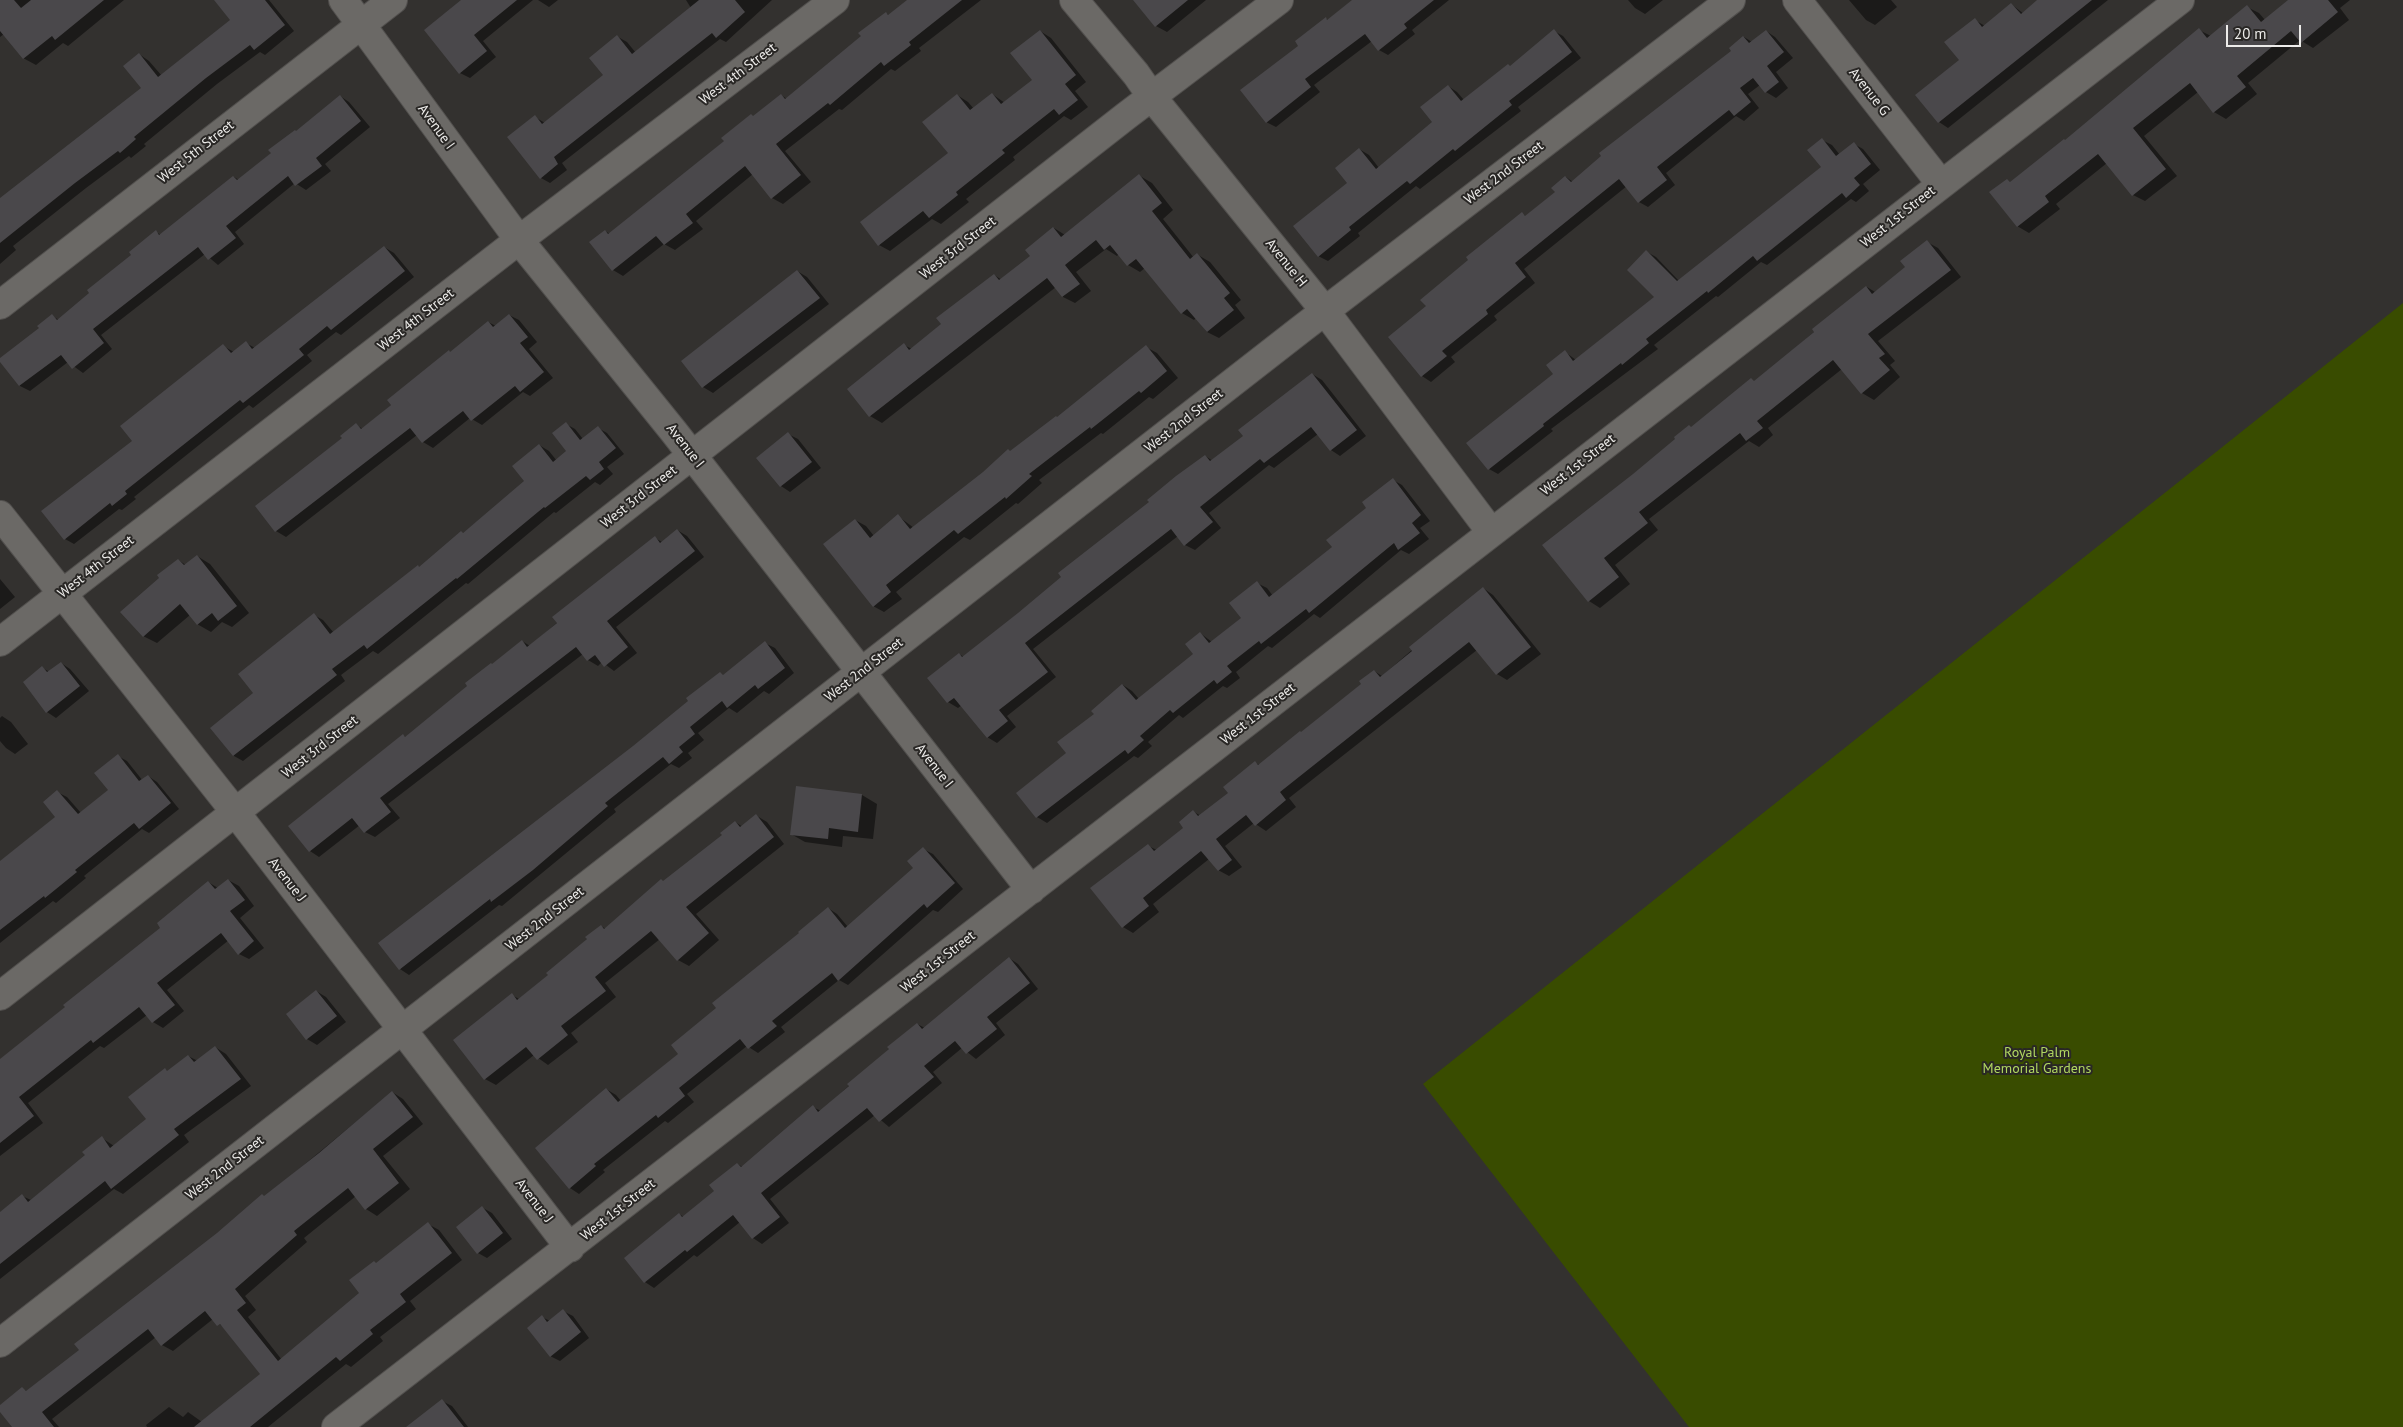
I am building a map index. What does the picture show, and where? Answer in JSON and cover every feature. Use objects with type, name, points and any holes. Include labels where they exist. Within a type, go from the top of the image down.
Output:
[{"type":"street","name":"Avenue I","points":[[343,0],[519,240],[692,455],[1031,890]]},
{"type":"street","name":"West 5th Street","points":[[0,305],[393,0]]},
{"type":"street","name":"West 4th Street","points":[[0,642],[519,240],[835,0]]},
{"type":"street","name":"Avenue H","points":[[1074,0],[1136,74],[1152,97],[1324,311],[1491,532]]},
{"type":"street","name":"West 3rd Street","points":[[0,996],[692,455],[1279,0]]},
{"type":"street","name":"West 2nd Street","points":[[0,1343],[1324,311],[1731,0]]},
{"type":"street","name":"Avenue G","points":[[1797,0],[1941,184]]},
{"type":"street","name":"West 1st Street","points":[[336,1427],[570,1248],[1491,532],[2180,0]]},
{"type":"street","name":"Avenue J","points":[[0,515],[236,813],[570,1248]]},
{"type":"green space","name":"Royal Palm Memorial Gardens","points":[[2403,303],[2403,1427],[1689,1427],[1423,1084]]},
{"type":"building","points":[[0,0],[14,0],[21,8],[31,0],[104,0],[55,40],[52,36],[23,59],[0,31]]},
{"type":"building","points":[[214,0],[265,0],[285,25],[254,50],[250,45],[206,78],[134,137],[136,139],[120,153],[118,151],[75,183],[0,243],[0,198],[141,88],[123,66],[139,53],[158,77],[230,20]]},
{"type":"building","points":[[461,0],[517,0],[474,35],[487,51],[459,74],[424,30]]},
{"type":"building","points":[[699,0],[735,0],[745,12],[716,38],[712,33],[554,157],[558,164],[540,179],[507,137],[535,115],[542,124],[603,75],[589,58],[617,35],[632,54]]},
{"type":"building","points":[[907,0],[962,0],[909,42],[911,45],[884,66],[881,62],[830,105],[828,103],[776,144],[801,175],[771,199],[745,166],[686,214],[693,223],[664,245],[656,236],[612,271],[589,242],[605,230],[608,234],[724,141],[721,138],[751,114],[753,116],[781,94],[785,99],[861,36],[858,33],[886,12],[888,15]]},
{"type":"building","points":[[1133,0],[1188,0],[1155,27]]},
{"type":"building","points":[[1352,0],[1434,0],[1404,24],[1407,28],[1378,51],[1365,34],[1305,79],[1311,87],[1266,123],[1240,90],[1298,46],[1295,41],[1326,17],[1327,20]]},
{"type":"building","points":[[2037,0],[2092,0],[1938,123],[1915,95],[1959,60],[1944,42],[1975,18],[1982,27],[2011,3],[2021,14]]},
{"type":"building","points":[[2288,0],[2328,0],[2338,12],[2301,43],[2291,31],[2237,76],[2246,87],[2213,113],[2190,83],[2133,128],[2166,169],[2132,196],[2098,154],[2045,196],[2049,202],[2017,227],[1989,192],[2007,179],[2010,182],[2065,140],[2199,28],[2207,38],[2247,5],[2261,22]]},
{"type":"building","points":[[1554,29],[1572,52],[1509,101],[1512,105],[1455,151],[1453,149],[1410,184],[1407,181],[1349,227],[1351,230],[1318,257],[1293,226],[1347,183],[1335,168],[1359,148],[1376,169],[1432,122],[1420,107],[1448,85],[1461,101],[1508,64],[1510,66]]},
{"type":"building","points":[[1040,30],[1076,75],[1065,84],[1078,100],[1059,115],[1054,109],[1002,150],[1005,153],[956,192],[958,195],[929,218],[923,211],[878,246],[860,222],[948,153],[922,122],[957,94],[970,110],[992,93],[1001,104],[1032,80],[1010,53]]},
{"type":"building","points":[[1766,30],[1784,52],[1767,66],[1779,82],[1765,93],[1753,78],[1740,88],[1751,102],[1734,116],[1729,110],[1657,167],[1667,180],[1638,203],[1619,179],[1515,263],[1526,277],[1486,310],[1488,314],[1442,351],[1447,356],[1421,377],[1388,337],[1426,306],[1420,300],[1468,260],[1466,257],[1522,212],[1525,216],[1555,192],[1551,188],[1565,176],[1571,182],[1601,156],[1599,153],[1731,51],[1729,48],[1743,36],[1749,43]]},
{"type":"building","points":[[340,95],[361,121],[316,158],[322,166],[295,186],[288,176],[226,226],[236,238],[208,260],[198,247],[93,329],[104,343],[72,369],[61,355],[19,386],[0,362],[0,358],[39,328],[37,326],[52,314],[57,320],[89,293],[87,290],[131,255],[129,252],[156,230],[159,235],[233,176],[237,180],[271,153],[268,150],[296,131]]},
{"type":"building","points":[[1822,138],[1836,156],[1854,142],[1871,164],[1854,178],[1860,185],[1846,198],[1842,193],[1757,261],[1753,256],[1708,293],[1707,291],[1646,339],[1649,343],[1543,424],[1544,426],[1488,470],[1466,443],[1553,374],[1546,365],[1565,350],[1573,361],[1654,297],[1627,270],[1646,250],[1677,281],[1821,167],[1807,150]]},
{"type":"building","points":[[1139,174],[1162,203],[1152,211],[1190,259],[1197,253],[1230,293],[1224,298],[1234,310],[1207,332],[1187,309],[1181,314],[1136,259],[1127,266],[1110,245],[1104,250],[1096,240],[1065,265],[1080,284],[1062,297],[1047,278],[869,417],[847,389],[904,343],[909,350],[941,324],[936,318],[994,274],[999,280],[1030,256],[1025,250],[1053,227],[1061,237]]},
{"type":"building","points":[[1927,240],[1951,270],[1868,334],[1885,354],[1879,358],[1890,370],[1861,394],[1833,360],[1757,421],[1763,428],[1746,441],[1740,433],[1639,512],[1648,523],[1604,558],[1619,577],[1588,602],[1542,545],[1633,474],[1689,425],[1691,427],[1751,378],[1754,381],[1814,332],[1812,329],[1866,286],[1872,294],[1905,267],[1900,261]]},
{"type":"building","points":[[384,246],[405,271],[331,330],[327,326],[299,349],[304,355],[243,403],[240,400],[125,491],[127,494],[112,506],[110,503],[64,540],[41,511],[132,441],[120,426],[223,344],[231,353],[246,341],[252,349]]},
{"type":"building","points":[[797,270],[820,298],[702,388],[681,361]]},
{"type":"building","points":[[509,314],[528,337],[520,343],[544,372],[520,392],[515,386],[471,421],[463,411],[422,443],[410,428],[275,532],[255,506],[342,438],[340,436],[356,423],[361,429],[391,405],[387,400],[449,350],[450,352],[488,321],[493,327]]},
{"type":"building","points":[[1146,345],[1167,371],[1141,393],[1139,391],[1029,474],[1032,476],[1006,499],[1005,497],[958,534],[954,530],[886,585],[891,592],[873,607],[823,544],[855,519],[870,538],[898,514],[910,529],[983,472],[1008,449],[1010,451],[1057,417]]},
{"type":"building","points":[[1312,373],[1357,430],[1330,451],[1311,427],[1264,463],[1260,459],[1200,507],[1213,522],[1184,546],[1171,529],[1025,643],[1048,672],[999,710],[1008,721],[987,738],[954,698],[947,703],[927,678],[959,653],[962,657],[1018,613],[1061,577],[1058,573],[1149,502],[1147,500],[1176,476],[1205,455],[1210,461],[1243,436],[1238,430]]},
{"type":"building","points":[[566,422],[580,440],[598,426],[616,448],[599,462],[604,469],[590,480],[586,476],[544,507],[457,579],[367,649],[364,645],[332,669],[337,675],[233,756],[210,728],[253,693],[238,674],[314,613],[330,634],[418,565],[419,567],[461,531],[463,533],[524,481],[512,466],[539,444],[553,462],[566,451],[552,433]]},
{"type":"building","points":[[788,432],[812,462],[780,487],[756,458]]},
{"type":"building","points":[[1393,478],[1421,515],[1412,523],[1420,533],[1398,550],[1394,543],[1309,613],[1306,609],[1261,644],[1259,641],[1227,666],[1232,672],[1217,684],[1214,680],[1173,713],[1170,710],[1140,736],[1144,740],[1128,754],[1125,750],[1036,818],[1016,793],[1066,753],[1057,742],[1094,714],[1091,711],[1122,684],[1136,700],[1193,654],[1185,644],[1200,632],[1209,643],[1241,618],[1229,603],[1257,581],[1269,597],[1332,547],[1326,540],[1366,508],[1362,502]]},
{"type":"building","points":[[677,529],[695,551],[607,621],[628,647],[604,667],[595,655],[587,661],[576,647],[380,798],[391,812],[364,833],[352,818],[309,852],[288,826],[403,734],[405,737],[467,686],[465,683],[491,663],[522,640],[527,647],[557,623],[552,617],[655,536],[660,543]]},
{"type":"building","points":[[197,555],[237,606],[218,621],[212,613],[197,625],[180,604],[143,637],[120,612],[159,578],[157,575],[178,559],[184,565]]},
{"type":"building","points":[[1483,587],[1531,647],[1496,675],[1469,642],[1280,792],[1286,800],[1255,826],[1246,815],[1216,839],[1232,860],[1218,871],[1201,851],[1143,898],[1149,906],[1122,928],[1090,888],[1148,844],[1154,851],[1183,828],[1179,822],[1193,810],[1198,816],[1228,793],[1223,787],[1255,761],[1258,765],[1301,732],[1361,684],[1359,681],[1374,670],[1380,677],[1412,651],[1409,647]]},
{"type":"building","points":[[765,641],[785,668],[758,689],[755,685],[727,708],[722,701],[690,727],[695,734],[679,747],[683,752],[669,764],[663,757],[605,803],[608,806],[533,870],[491,902],[490,899],[399,970],[378,943],[633,746],[688,701],[686,698],[720,672],[723,675]]},
{"type":"building","points":[[61,662],[80,686],[46,713],[23,682],[42,666],[47,672]]},
{"type":"building","points":[[118,754],[139,781],[148,775],[171,803],[139,829],[134,823],[75,870],[77,872],[45,898],[44,896],[0,930],[0,861],[55,817],[43,802],[57,790],[78,814],[108,790],[94,773]]},
{"type":"building","points":[[796,786],[862,794],[858,832],[829,828],[828,839],[790,835]]},
{"type":"building","points":[[756,814],[774,837],[686,907],[709,933],[677,961],[651,931],[595,977],[606,991],[561,1026],[568,1035],[537,1060],[526,1047],[484,1080],[453,1040],[512,993],[517,1000],[548,975],[546,973],[587,939],[585,937],[601,925],[604,929],[661,879],[663,881],[722,835],[720,833],[735,821],[740,827]]},
{"type":"building","points":[[923,847],[955,883],[927,908],[924,904],[838,981],[832,973],[772,1021],[777,1026],[748,1049],[740,1039],[679,1088],[685,1096],[658,1118],[656,1115],[594,1164],[596,1166],[569,1189],[535,1148],[606,1088],[618,1102],[678,1054],[671,1045],[716,1008],[712,1003],[799,933],[828,907],[845,928],[913,868],[907,861]]},
{"type":"building","points":[[228,879],[245,900],[230,911],[254,941],[238,955],[221,933],[157,983],[175,1005],[152,1023],[139,1007],[93,1043],[91,1040],[19,1097],[34,1116],[0,1143],[0,1059],[65,1007],[63,1005],[160,928],[157,923],[208,881],[215,889]]},
{"type":"building","points":[[1009,957],[1030,983],[987,1017],[997,1029],[966,1054],[955,1041],[924,1066],[934,1077],[879,1122],[867,1108],[761,1193],[780,1217],[752,1239],[733,1215],[644,1283],[624,1258],[679,1213],[682,1217],[714,1191],[709,1185],[737,1163],[741,1167],[813,1105],[818,1112],[849,1086],[847,1084],[889,1049],[887,1047],[917,1023],[922,1029]]},
{"type":"building","points":[[316,990],[337,1016],[306,1040],[286,1014]]},
{"type":"building","points":[[215,1046],[241,1079],[174,1129],[179,1135],[111,1189],[105,1181],[0,1264],[0,1212],[22,1194],[28,1202],[85,1155],[82,1152],[102,1136],[110,1148],[146,1119],[128,1097],[165,1068],[167,1071],[188,1055],[194,1062]]},
{"type":"building","points":[[392,1091],[413,1117],[373,1149],[399,1183],[365,1210],[348,1188],[294,1231],[297,1235],[235,1289],[246,1303],[237,1310],[278,1361],[359,1293],[349,1280],[374,1261],[376,1263],[428,1222],[452,1253],[400,1294],[406,1302],[370,1330],[373,1334],[340,1361],[336,1357],[250,1427],[194,1427],[260,1374],[220,1324],[217,1326],[205,1311],[161,1346],[148,1329],[42,1412],[54,1427],[12,1427],[0,1412],[0,1405],[22,1387],[26,1391],[79,1350],[74,1344],[217,1233],[262,1194],[264,1196],[319,1153]]},
{"type":"building","points":[[482,1206],[503,1233],[477,1254],[456,1227]]},
{"type":"building","points":[[563,1309],[581,1332],[550,1357],[527,1328],[542,1315],[547,1322]]},
{"type":"building","points":[[442,1399],[464,1427],[406,1427]]}]
